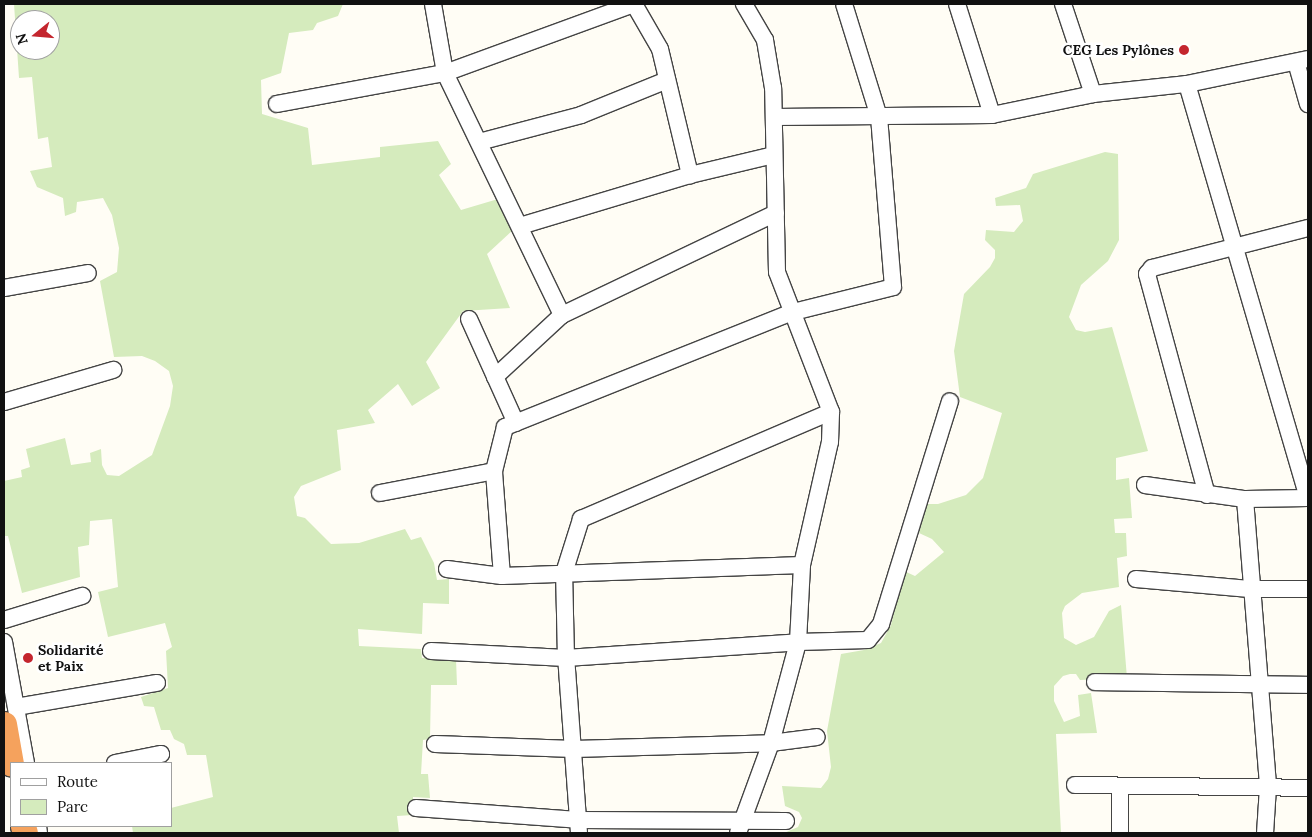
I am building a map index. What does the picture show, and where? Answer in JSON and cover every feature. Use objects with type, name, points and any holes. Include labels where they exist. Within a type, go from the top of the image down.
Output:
[{"type":"highway","points":[[10,715],[11,762]]},
{"type":"street","points":[[434,4],[444,73],[562,315]]},
{"type":"street","points":[[277,104],[444,73],[634,4],[660,49],[690,175]]},
{"type":"street","points":[[741,826],[771,743],[798,642],[802,565],[830,442],[831,412],[777,272],[773,88],[764,40],[744,4]]},
{"type":"street","points":[[502,576],[494,471],[505,427],[793,312],[893,287],[878,117],[844,4]]},
{"type":"street","points":[[957,4],[992,115]]},
{"type":"street","points":[[1063,4],[1093,94]]},
{"type":"street","points":[[774,117],[992,115],[1093,94],[1187,84],[1302,61],[1308,104]]},
{"type":"street","points":[[479,142],[581,115],[666,80]]},
{"type":"street","points":[[1145,485],[1207,495],[1245,498],[1308,498],[1187,84]]},
{"type":"street","points":[[520,226],[690,175],[773,155]]},
{"type":"street","points":[[495,377],[562,315],[776,213]]},
{"type":"street","points":[[1207,495],[1147,274],[1152,268],[1308,228]]},
{"type":"street","points":[[4,288],[88,273]]},
{"type":"street","points":[[468,319],[516,423]]},
{"type":"street","points":[[4,402],[113,370]]},
{"type":"street","points":[[431,651],[566,658],[798,642],[856,643],[868,640],[877,633],[950,401]]},
{"type":"street","points":[[578,827],[574,749],[566,658],[564,573],[581,518],[831,412]]},
{"type":"street","points":[[380,493],[494,471]]},
{"type":"street","points":[[1245,498],[1250,589],[1268,787],[1264,833]]},
{"type":"street","points":[[447,569],[502,576],[802,565]]},
{"type":"street","points":[[1136,579],[1250,589],[1308,589]]},
{"type":"street","points":[[4,620],[82,596]]},
{"type":"street","points":[[4,642],[10,715],[26,762]]},
{"type":"street","points":[[1095,682],[1308,685]]},
{"type":"street","points":[[10,715],[157,683]]},
{"type":"street","points":[[435,744],[574,749],[771,743],[817,737]]},
{"type":"street","points":[[120,762],[161,754]]},
{"type":"street","points":[[1075,785],[1120,788],[1308,788]]},
{"type":"street","points":[[1120,788],[1120,833]]},
{"type":"street","points":[[416,808],[578,827],[741,826],[786,821]]},
{"type":"green space","points":[[14,4],[343,4],[338,16],[317,23],[313,30],[289,33],[281,73],[261,80],[262,114],[308,128],[312,165],[380,157],[380,147],[438,141],[451,164],[439,175],[461,210],[498,199],[513,230],[487,254],[510,308],[463,311],[426,362],[440,388],[412,406],[398,384],[368,410],[375,423],[337,430],[341,470],[301,486],[294,497],[297,516],[305,518],[331,544],[359,543],[405,529],[411,540],[421,537],[434,563],[437,580],[449,579],[449,604],[423,603],[422,634],[358,629],[359,646],[421,649],[422,658],[456,659],[457,685],[431,685],[430,739],[423,740],[421,774],[428,774],[430,798],[413,797],[413,815],[397,816],[399,833],[133,833],[132,827],[172,827],[172,808],[213,797],[206,755],[187,755],[184,744],[174,739],[170,730],[161,730],[154,707],[144,706],[141,697],[168,688],[166,651],[172,647],[165,623],[108,637],[98,592],[118,587],[112,519],[90,521],[89,545],[78,547],[80,577],[22,593],[8,536],[4,536],[4,481],[22,477],[21,470],[30,467],[26,449],[65,438],[71,465],[91,462],[90,453],[101,449],[102,465],[107,475],[119,476],[152,455],[170,406],[173,386],[169,371],[155,361],[142,356],[114,357],[100,281],[117,272],[119,248],[112,215],[103,198],[77,202],[76,212],[65,216],[63,198],[37,187],[30,171],[52,167],[48,137],[38,139],[32,77],[19,78],[18,60],[60,60],[60,10],[14,10]]},
{"type":"green space","points":[[1105,152],[1118,154],[1119,240],[1108,261],[1081,285],[1069,317],[1076,330],[1085,332],[1112,327],[1148,451],[1116,458],[1116,480],[1129,478],[1132,518],[1114,519],[1115,533],[1126,533],[1127,556],[1117,558],[1119,587],[1082,593],[1065,606],[1062,613],[1064,638],[1076,645],[1094,637],[1109,611],[1121,605],[1127,678],[1080,680],[1076,674],[1070,674],[1063,676],[1054,686],[1054,701],[1064,722],[1080,716],[1078,695],[1091,693],[1097,733],[1056,734],[1061,833],[784,833],[798,827],[802,818],[799,812],[785,806],[782,786],[821,788],[828,779],[831,767],[827,731],[841,654],[864,650],[881,643],[891,625],[904,571],[915,576],[944,552],[932,539],[919,533],[927,504],[938,504],[966,495],[983,478],[1002,413],[960,397],[954,351],[964,294],[990,267],[995,258],[995,250],[985,240],[986,230],[1014,232],[1023,221],[1020,205],[996,206],[995,198],[1026,188],[1033,174]]},
{"type":"place","name":"CEG Les Pylônes","points":[[1184,50]]},
{"type":"place","name":"Solidarité et Paix","points":[[28,658]]}]
